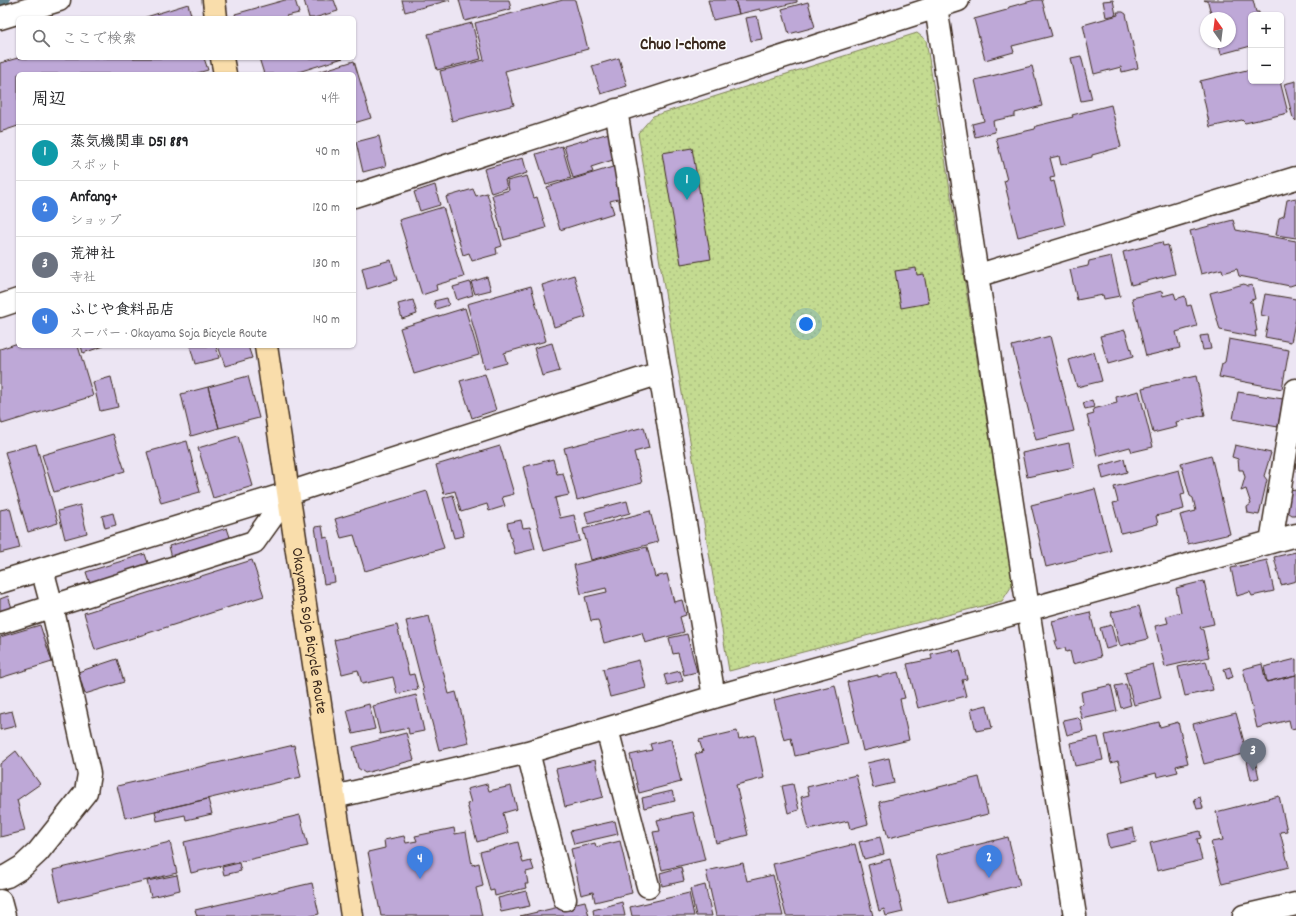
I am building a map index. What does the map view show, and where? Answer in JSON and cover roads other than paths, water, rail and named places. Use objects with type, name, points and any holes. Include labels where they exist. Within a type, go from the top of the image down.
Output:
[{"type":"main road","points":[[214,0],[216,16]]},
{"type":"main road","points":[[222,60],[225,72]]},
{"type":"main road","name":"Okayama Soja Bicycle Route","points":[[266,348],[352,916]]},
{"type":"street","points":[[0,18],[59,0]]},
{"type":"street","points":[[356,195],[935,3],[958,0]]},
{"type":"street","points":[[935,3],[1075,916]]},
{"type":"street","points":[[616,110],[714,697]]},
{"type":"street","points":[[976,276],[1296,178]]},
{"type":"street","points":[[0,306],[16,301]]},
{"type":"street","points":[[0,582],[289,493],[660,373]]},
{"type":"street","points":[[1271,542],[1296,390]]},
{"type":"street","points":[[0,623],[254,542],[289,493]]},
{"type":"street","points":[[334,797],[528,752],[714,697],[1296,535]]},
{"type":"street","points":[[0,878],[7,876],[22,867],[38,852],[86,792],[89,774],[52,606],[42,569]]},
{"type":"street","points":[[607,729],[648,886]]},
{"type":"street","points":[[528,752],[564,899]]},
{"type":"street","points":[[0,901],[4,916]]},
{"type":"street","points":[[1244,916],[1296,904]]},
{"type":"waterway","points":[[0,2],[5,0]]},
{"type":"place","name":"蒸気機関車 D51 889","points":[[687,200]]},
{"type":"place","name":"荒神社","points":[[1253,771]]},
{"type":"place","name":"Anfang+","points":[[989,878]]},
{"type":"place","name":"ふじや食料品店","points":[[420,879]]},
{"type":"district","name":"Chuo 1-chome","points":[[683,46]]}]
